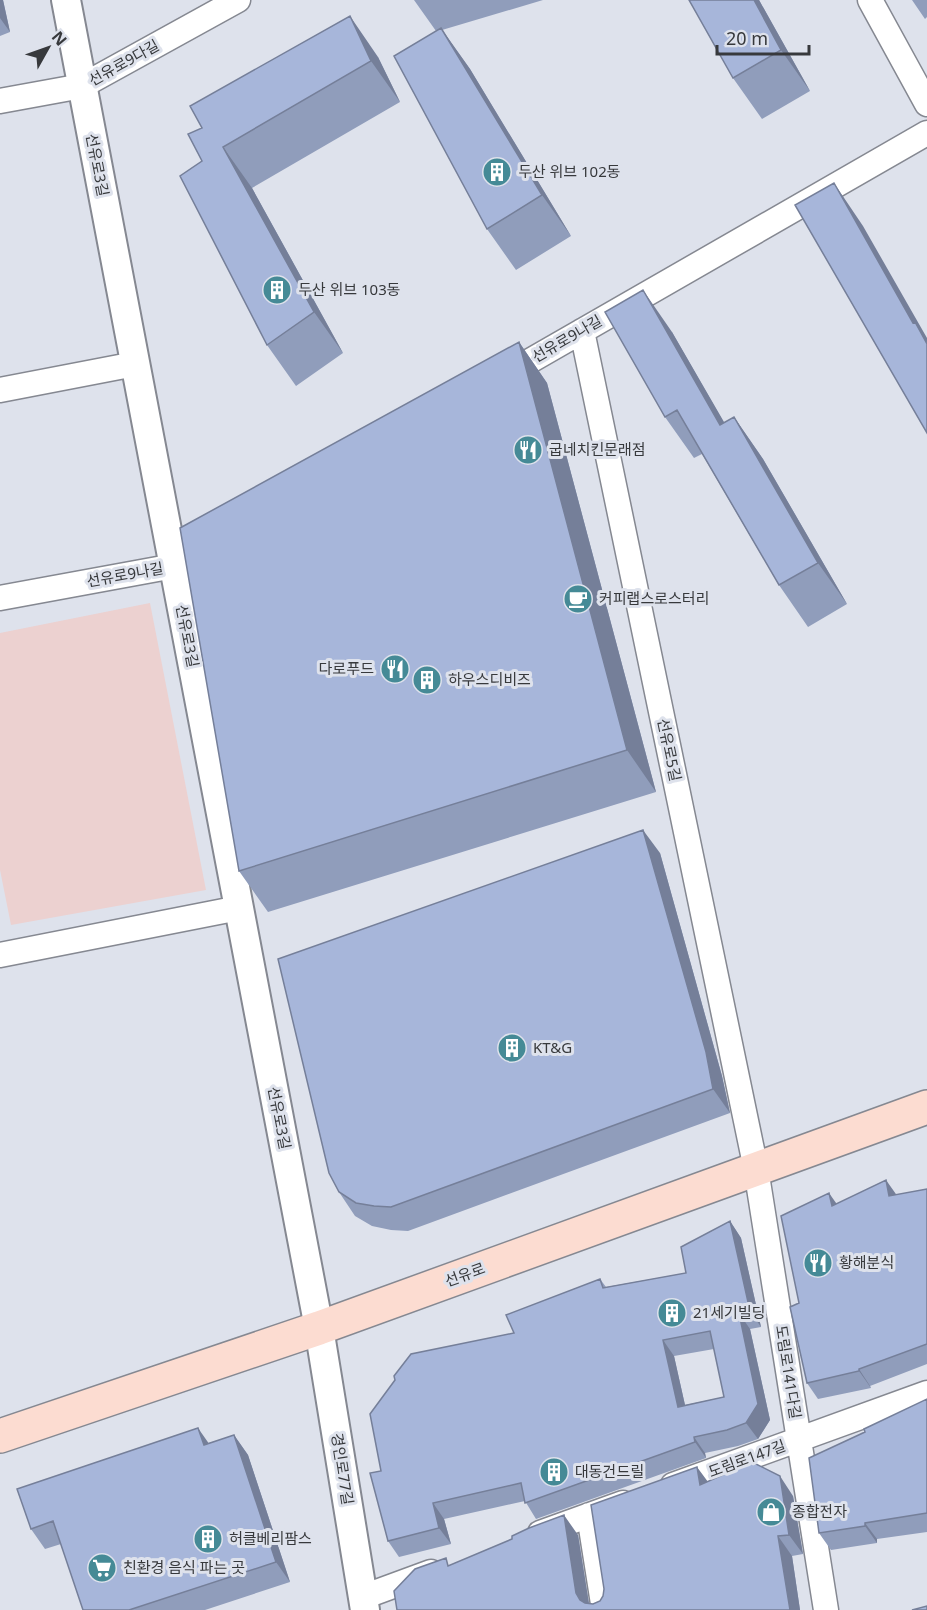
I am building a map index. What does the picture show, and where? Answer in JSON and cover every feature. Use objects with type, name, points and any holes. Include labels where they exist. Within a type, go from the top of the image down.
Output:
[{"type":"main road","name":"선유로","points":[[0,1436],[320,1328],[927,1107]]},
{"type":"street","name":"선유로3길","points":[[66,0],[320,1328]]},
{"type":"street","name":"선유로9다길","points":[[0,102],[82,86],[238,0]]},
{"type":"street","points":[[870,0],[927,104]]},
{"type":"street","name":"선유로9나길","points":[[479,390],[927,133]]},
{"type":"street","name":"선유로5길","points":[[582,331],[756,1169]]},
{"type":"street","points":[[0,390],[135,364]]},
{"type":"street","name":"선유로9나길","points":[[0,598],[174,566],[212,543]]},
{"type":"street","points":[[0,956],[239,908]]},
{"type":"street","name":"도림로141다길","points":[[756,1169],[826,1610]]},
{"type":"street","name":"경인로77길","points":[[320,1328],[364,1603]]},
{"type":"street","name":"도림로147길","points":[[522,1540],[927,1393]]},
{"type":"street","points":[[589,1515],[604,1610]]},
{"type":"street","points":[[364,1603],[455,1564]]},
{"type":"shaded area","points":[[150,603],[206,890],[11,925],[0,870],[0,633]]},
{"type":"building","points":[[689,0],[754,0],[781,50],[733,78]]},
{"type":"building","points":[[350,16],[371,61],[223,147],[314,312],[267,345],[180,176],[202,161],[188,134],[202,128],[190,106]]},
{"type":"building","name":"두산 위브 102동","points":[[441,28],[542,195],[487,229],[394,56]]},
{"type":"building","points":[[834,183],[927,344],[927,433],[795,205]]},
{"type":"building","points":[[643,290],[720,425],[734,417],[818,563],[779,585],[677,410],[665,417],[605,312]]},
{"type":"building","name":"하우스디비즈","points":[[519,342],[627,750],[239,871],[180,528]]},
{"type":"building","name":"KT&G","points":[[643,830],[706,1052],[713,1089],[391,1207],[356,1203],[339,1192],[329,1173],[278,959]]},
{"type":"building","points":[[886,1180],[889,1196],[927,1189],[927,1344],[859,1369],[859,1371],[807,1383],[790,1307],[799,1303],[781,1216],[829,1193],[832,1206]]},
{"type":"building","points":[[730,1221],[750,1311],[739,1313],[758,1404],[746,1423],[727,1430],[694,1437],[695,1442],[525,1503],[521,1483],[433,1503],[439,1528],[388,1541],[370,1473],[381,1471],[370,1414],[411,1354],[514,1333],[506,1315],[600,1279],[603,1288],[686,1273],[681,1247]],"holes":[[[710,1331],[724,1397],[678,1407],[663,1340]]]},
{"type":"building","points":[[927,1399],[927,1513],[819,1533],[809,1458]]},
{"type":"building","points":[[198,1428],[204,1445],[234,1435],[276,1562],[129,1610],[83,1610],[53,1521],[31,1529],[17,1489]]},
{"type":"building","points":[[752,1462],[780,1476],[789,1535],[778,1536],[790,1610],[397,1610],[394,1591],[415,1569],[446,1558],[448,1566],[512,1539],[512,1536],[529,1528],[564,1515],[576,1593],[580,1600],[593,1604],[600,1601],[604,1589],[591,1505],[697,1467],[700,1485]]},
{"type":"building","points":[[927,1606],[927,1610],[912,1610]]},
{"type":"place","name":"두산 위브 102동","points":[[497,172]]},
{"type":"place","name":"두산 위브 103동","points":[[277,290]]},
{"type":"place","name":"굽네치킨문래점","points":[[528,450]]},
{"type":"place","name":"커피랩스로스터리","points":[[578,599]]},
{"type":"place","name":"다로푸드","points":[[395,669]]},
{"type":"place","name":"하우스디비즈","points":[[427,680]]},
{"type":"place","name":"KT&G","points":[[512,1048]]},
{"type":"place","name":"황해분식","points":[[818,1263]]},
{"type":"place","name":"21세기빌딩","points":[[672,1313]]},
{"type":"place","name":"대동건드릴","points":[[554,1472]]},
{"type":"place","name":"종합전자","points":[[771,1512]]},
{"type":"place","name":"허클베리팜스","points":[[208,1539]]},
{"type":"place","name":"친환경 음식 파는 곳","points":[[102,1568]]}]
